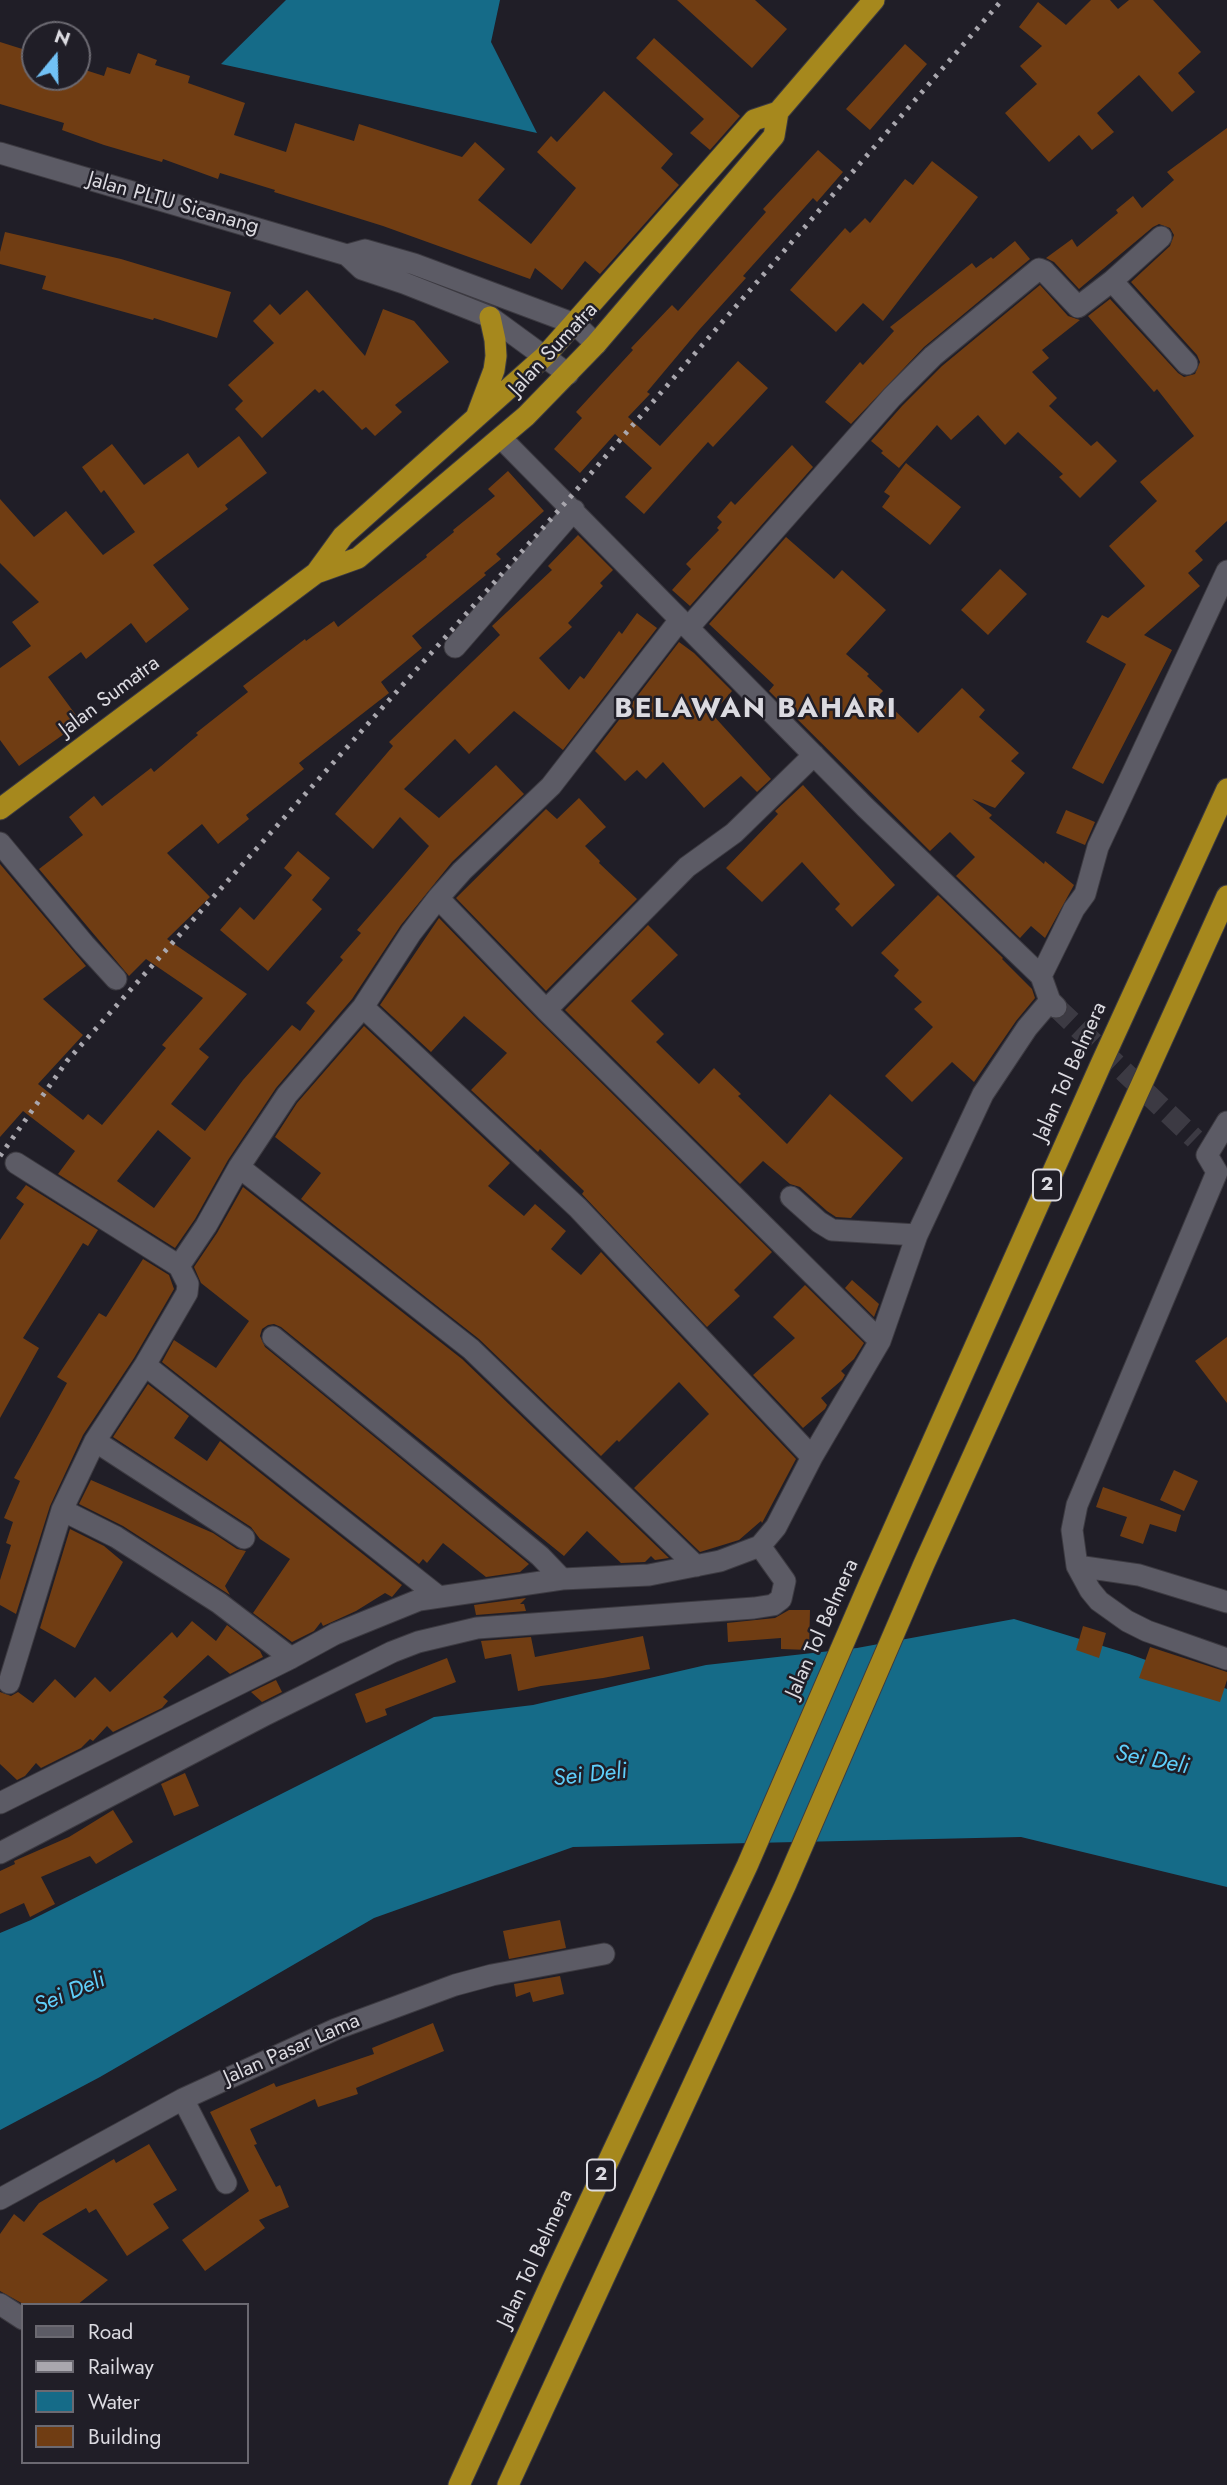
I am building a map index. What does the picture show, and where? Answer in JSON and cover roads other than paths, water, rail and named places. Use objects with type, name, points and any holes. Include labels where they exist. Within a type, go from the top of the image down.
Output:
[{"type":"highway","name":"Jalan Sumatra","points":[[316,573],[343,536],[545,356],[754,120],[778,112],[874,0]]},
{"type":"highway","name":"Jalan Sumatra","points":[[0,809],[316,573],[358,558],[501,438],[596,344],[774,136],[778,112]]},
{"type":"highway","points":[[475,420],[494,370],[495,340],[490,317]]},
{"type":"highway","name":"Jalan Tol Belmera","points":[[459,2485],[747,1866],[870,1582],[1227,789]]},
{"type":"highway","name":"2","points":[[508,2485],[785,1886],[924,1564],[1227,896]]},
{"type":"street","name":"Jalan PLTU Sicanang","points":[[0,153],[346,255],[362,270],[404,283],[490,317],[568,374]]},
{"type":"street","points":[[179,1266],[206,1226],[239,1167],[287,1095],[363,1007],[411,933],[438,898],[551,786],[684,625],[892,397],[933,356],[1039,270],[1044,271],[1077,307],[1112,281],[1161,237]]},
{"type":"street","name":"Jalan PLTU Sicanang","points":[[346,255],[365,250],[402,260],[575,324],[596,344]]},
{"type":"street","points":[[1112,281],[1187,364]]},
{"type":"street","points":[[0,1803],[335,1634],[419,1600],[562,1579],[649,1575],[730,1558],[760,1546],[776,1527],[812,1457],[880,1341],[917,1235],[983,1094],[1019,1038],[1053,1004],[1041,976],[814,755],[501,438]]},
{"type":"street","points":[[455,647],[574,510]]},
{"type":"street","points":[[1041,976],[1074,909],[1085,894],[1098,846],[1227,571]]},
{"type":"street","points":[[546,1010],[687,867],[734,833],[814,755]]},
{"type":"street","points":[[0,843],[116,979]]},
{"type":"street","points":[[438,898],[546,1010],[880,1341]]},
{"type":"street","points":[[363,1007],[578,1208],[812,1457]]},
{"type":"street","points":[[1227,1122],[1077,1504],[1072,1530],[1077,1566],[1099,1601],[1127,1621],[1227,1659]]},
{"type":"street","points":[[9,1683],[62,1510],[95,1441],[145,1365],[187,1293],[188,1284],[179,1266],[16,1163]]},
{"type":"street","points":[[239,1167],[471,1349],[696,1566]]},
{"type":"street","points":[[791,1197],[832,1230],[917,1235]]},
{"type":"street","points":[[273,1337],[540,1556],[562,1579]]},
{"type":"street","points":[[145,1365],[439,1597]]},
{"type":"street","points":[[95,1441],[244,1538]]},
{"type":"street","points":[[62,1510],[116,1537],[219,1603],[291,1658]]},
{"type":"street","points":[[0,1853],[265,1715],[392,1652],[418,1642],[477,1628],[773,1605],[781,1599],[785,1581],[760,1546]]},
{"type":"street","points":[[1077,1566],[1139,1575],[1227,1602]]},
{"type":"street","name":"Jalan Pasar Lama","points":[[0,2199],[183,2099],[336,2029],[455,1984],[604,1954]]},
{"type":"street","points":[[183,2099],[226,2182]]},
{"type":"street","points":[[1,2308],[21,2318]]},
{"type":"water","points":[[286,0],[500,0],[491,42],[537,133],[221,64]]},
{"type":"water","name":"Sei Deli","points":[[1014,1619],[1129,1654],[1227,1689],[1227,1887],[1021,1837],[573,1847],[374,1918],[100,2077],[0,2130],[0,1933],[31,1920],[434,1717],[533,1705],[706,1665],[857,1648]]},
{"type":"tunnel","points":[[1056,1007],[1195,1139]]},
{"type":"railway","points":[[0,1156],[67,1061],[566,502],[1002,0]]},
{"type":"district","name":"BELAWAN BAHARI","points":[[756,710]]}]
